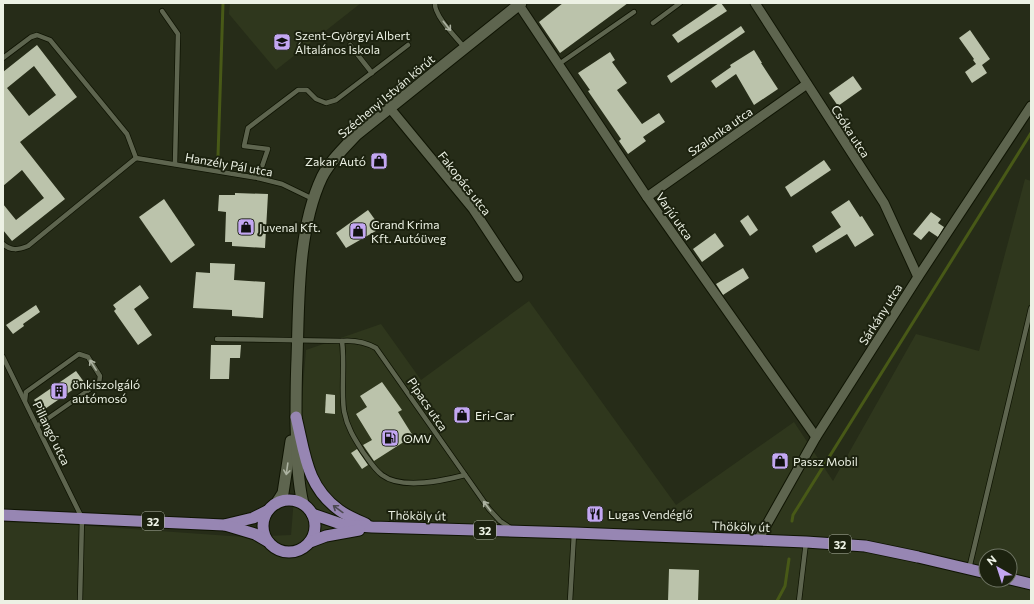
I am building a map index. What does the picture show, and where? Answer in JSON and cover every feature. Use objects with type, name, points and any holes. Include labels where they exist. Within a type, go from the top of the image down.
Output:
[{"type":"main road","points":[[296,417],[308,468],[316,486],[328,501],[340,511],[372,527]]},
{"type":"main road","name":"32","points":[[224,525],[253,518],[285,500],[304,504]]},
{"type":"main road","points":[[304,504],[312,514],[315,527],[314,535],[310,542]]},
{"type":"main road","points":[[267,541],[263,531],[263,521],[272,507]]},
{"type":"main road","name":"Thököly út","points":[[312,514],[344,525],[372,527],[758,540],[865,546],[978,571]]},
{"type":"main road","name":"32","points":[[3,515],[224,525],[255,534],[267,541]]},
{"type":"main road","name":"Thököly út","points":[[267,541],[278,550],[292,552],[305,547],[310,542],[326,536],[372,527]]},
{"type":"main road","points":[[1018,581],[1031,584]]},
{"type":"street","name":"Csóka utca","points":[[755,3],[884,203],[918,277]]},
{"type":"street","name":"Széchenyi István körút","points":[[304,504],[300,490],[296,417],[302,250],[314,199],[322,177],[336,156],[356,135],[389,107],[520,4]]},
{"type":"street","name":"Varjú utca","points":[[520,4],[558,64],[647,197],[816,437]]},
{"type":"street","name":"Szalonka utca","points":[[647,197],[806,84]]},
{"type":"street","name":"Sárkány utca","points":[[758,540],[816,437],[918,277],[1031,106]]},
{"type":"street","name":"Fakopács utca","points":[[389,107],[473,209],[518,277]]},
{"type":"street","name":"Széchenyi István körút","points":[[272,507],[283,493],[296,403]]},
{"type":"lane","points":[[435,3],[438,15],[465,48]]},
{"type":"lane","points":[[653,23],[680,3]]},
{"type":"lane","points":[[162,11],[178,34],[175,164]]},
{"type":"lane","points":[[558,64],[634,12]]},
{"type":"lane","points":[[3,58],[31,37],[37,35],[50,40],[127,134],[136,158],[28,246],[15,250],[9,249],[3,244]]},
{"type":"lane","points":[[350,45],[372,73]]},
{"type":"lane","points":[[258,178],[268,149],[244,146],[248,128],[298,90],[307,90],[316,99],[326,103],[336,100],[408,45]]},
{"type":"lane","name":"Hanzély Pál utca","points":[[136,158],[258,178],[282,184],[314,199]]},
{"type":"lane","points":[[969,569],[1031,308]]},
{"type":"lane","name":"Pipacs utca","points":[[217,339],[353,340],[367,343],[376,348],[489,509],[500,521],[516,531]]},
{"type":"lane","points":[[342,341],[344,354],[344,409],[346,423],[353,437],[376,470],[383,476],[394,481],[410,483],[439,482],[465,475]]},
{"type":"lane","points":[[25,402],[26,392],[79,354],[88,356],[100,376],[99,383],[36,426]]},
{"type":"lane","name":"Pillangó utca","points":[[3,357],[82,518]]},
{"type":"lane","points":[[80,601],[82,518]]},
{"type":"lane","points":[[570,601],[574,533]]},
{"type":"lane","points":[[799,601],[806,542]]},
{"type":"shaded area","name":"Szent-Györgyi Albert Általános Iskola","points":[[230,3],[361,3],[276,70],[229,14]]},
{"type":"shaded area","points":[[1025,179],[1031,181],[1031,601],[3,601],[3,522],[62,524],[244,537],[291,535],[306,350],[381,324],[421,380],[529,301],[676,505],[794,422],[833,481],[916,334],[979,351]]},
{"type":"building","points":[[563,3],[628,3],[560,53],[539,22]]},
{"type":"building","points":[[721,3],[727,11],[678,43],[672,35]]},
{"type":"building","points":[[741,26],[745,32],[671,83],[667,76]]},
{"type":"building","points":[[970,30],[990,59],[982,65],[987,73],[972,83],[965,72],[976,64],[959,38]]},
{"type":"building","points":[[37,45],[77,97],[20,142],[65,199],[12,241],[3,230],[3,204],[16,220],[44,198],[22,170],[3,186],[3,72]],"holes":[[[34,66],[56,95],[29,116],[7,88]]]},
{"type":"building","points":[[754,50],[778,89],[754,105],[736,74],[716,88],[711,81],[731,67],[730,65]]},
{"type":"building","points":[[610,52],[615,60],[612,62],[627,83],[617,90],[642,124],[659,113],[665,122],[643,137],[646,141],[628,154],[619,141],[621,139],[588,91],[590,90],[578,73]]},
{"type":"building","points":[[853,76],[862,89],[838,106],[829,93]]},
{"type":"building","points":[[824,160],[831,170],[791,197],[785,187]]},
{"type":"building","name":"Juvenal Kft.","points":[[235,193],[268,194],[265,248],[232,246],[232,242],[225,242],[226,212],[218,211],[219,195],[235,195]]},
{"type":"building","points":[[164,199],[195,245],[171,263],[139,217]]},
{"type":"building","points":[[849,200],[860,217],[862,216],[874,235],[855,247],[847,234],[816,253],[812,246],[841,227],[831,212]]},
{"type":"building","name":"Grand Krima Kft. Autóüveg","points":[[368,210],[381,228],[346,248],[336,233]]},
{"type":"building","points":[[931,212],[941,219],[938,223],[944,227],[938,237],[929,231],[921,240],[913,234]]},
{"type":"building","points":[[748,215],[758,230],[750,236],[740,221]]},
{"type":"building","points":[[715,233],[724,246],[702,262],[693,249]]},
{"type":"building","points":[[210,263],[235,264],[234,280],[265,282],[263,318],[232,316],[232,310],[193,308],[196,272],[210,273]]},
{"type":"building","points":[[743,268],[749,278],[723,295],[716,284]]},
{"type":"building","points":[[140,285],[149,298],[134,309],[152,335],[138,345],[114,311],[116,309],[113,305]]},
{"type":"building","points":[[36,305],[40,312],[23,324],[24,326],[13,334],[6,325]]},
{"type":"building","points":[[211,345],[241,345],[240,358],[230,358],[229,379],[210,379]]},
{"type":"building","name":"önkiszolgáló autómosó","points":[[76,371],[84,382],[42,411],[34,400]]},
{"type":"building","points":[[382,382],[402,410],[398,412],[413,436],[374,461],[363,445],[372,440],[356,414],[367,407],[360,396]]},
{"type":"building","points":[[326,394],[335,395],[335,414],[325,413]]},
{"type":"building","points":[[357,449],[368,465],[362,469],[351,453]]},
{"type":"building","points":[[669,569],[699,570],[698,601],[668,601]]},
{"type":"waterway","points":[[218,156],[223,3]]},
{"type":"waterway","points":[[792,521],[793,515],[1031,133]]},
{"type":"waterway","points":[[777,601],[785,586],[789,559]]},
{"type":"place","name":"Szent-Györgyi Albert Általános Iskola","points":[[282,42]]},
{"type":"place","name":"Zakar Autó","points":[[379,161]]},
{"type":"place","name":"Juvenal Kft.","points":[[246,227]]},
{"type":"place","name":"Grand Krima Kft. Autóüveg","points":[[358,231]]},
{"type":"place","name":"önkiszolgáló autómosó","points":[[59,391]]},
{"type":"place","name":"Eri-Car","points":[[462,415]]},
{"type":"place","name":"OMV","points":[[390,438]]},
{"type":"place","name":"Passz Mobil","points":[[780,461]]},
{"type":"place","name":"Lugas Vendéglő","points":[[595,514]]}]
